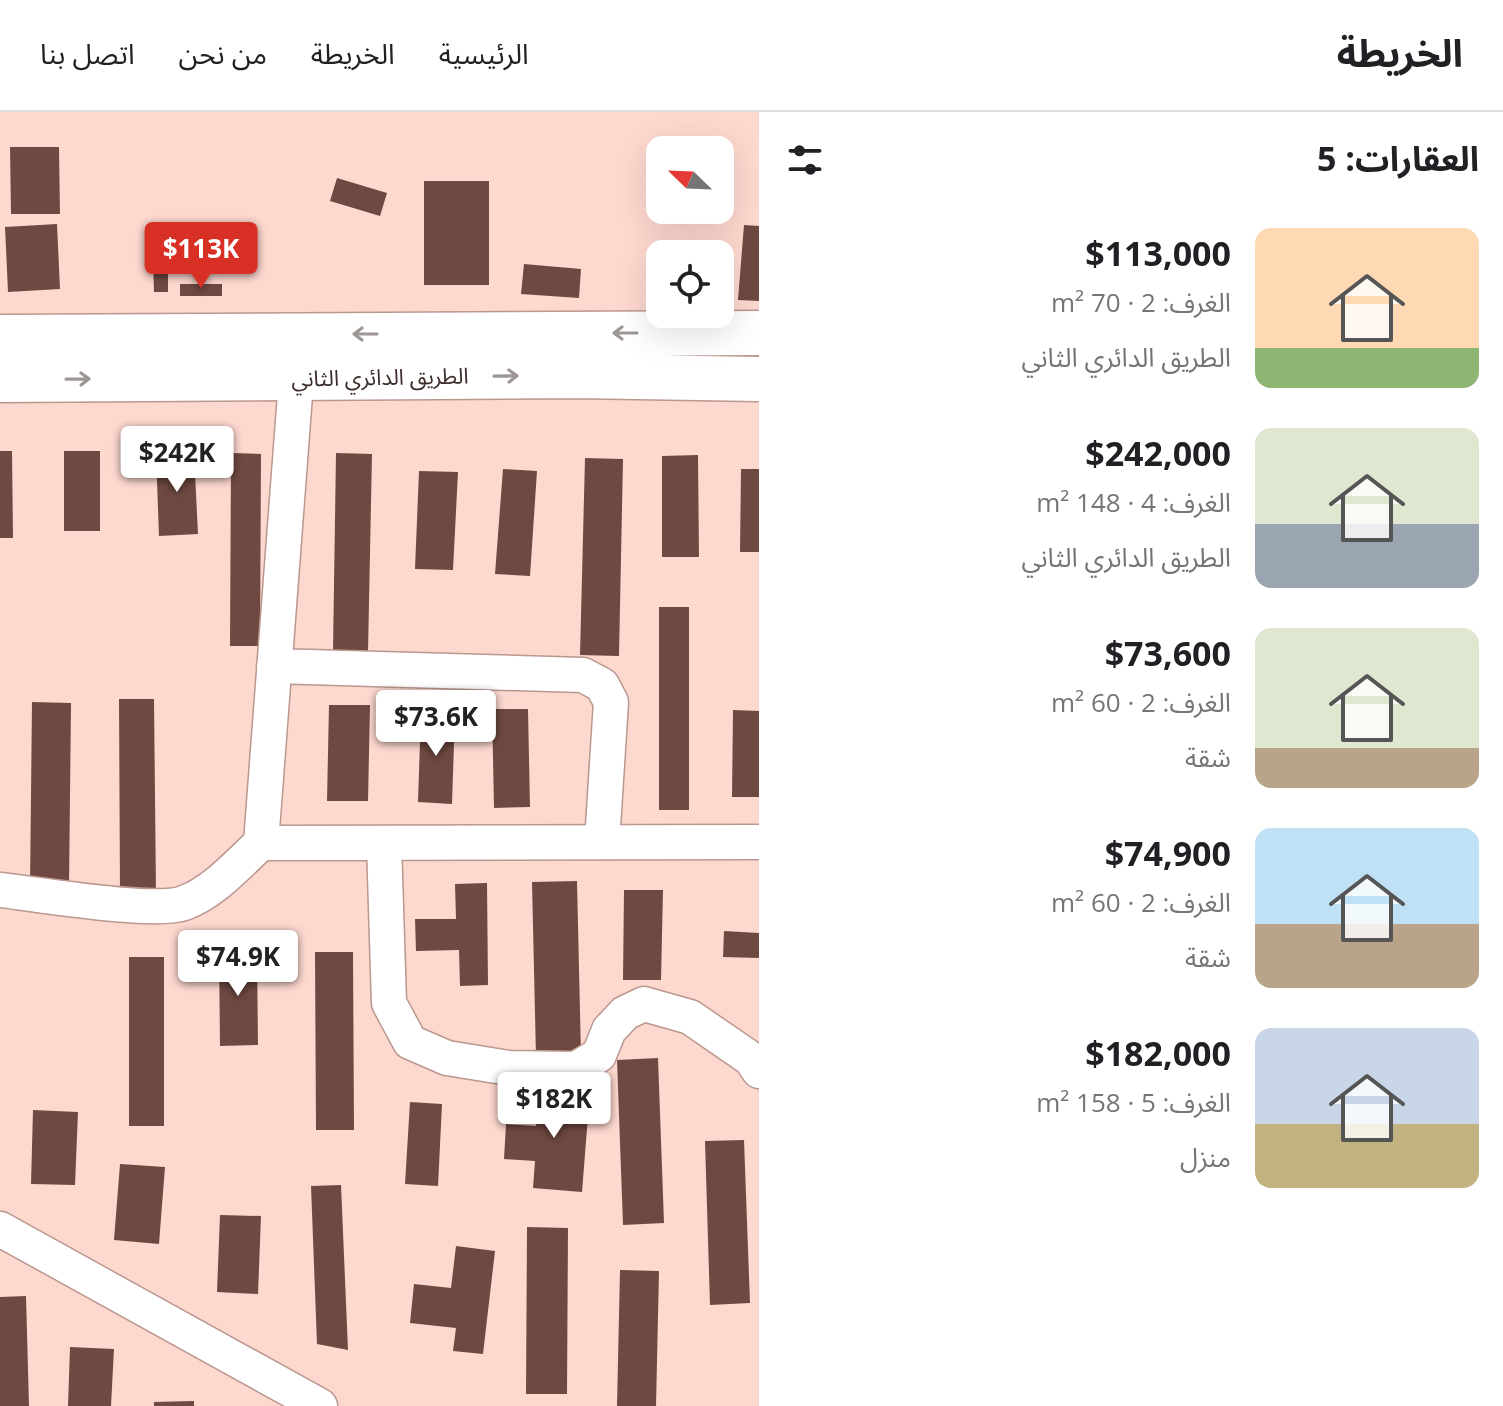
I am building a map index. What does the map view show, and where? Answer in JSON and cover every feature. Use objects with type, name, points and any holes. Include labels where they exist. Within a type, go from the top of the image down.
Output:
[{"type":"highway","name":"الطريق الدائري الثاني","points":[[0,337],[759,333]]},
{"type":"highway","name":"الطريق الدائري الثاني","points":[[0,380],[576,376],[759,379]]},
{"type":"street","points":[[261,843],[299,335]]},
{"type":"street","points":[[274,666],[583,675],[602,685],[611,702],[602,842]]},
{"type":"street","points":[[0,890],[145,906],[182,904],[214,885],[261,843],[759,842]]},
{"type":"street","points":[[384,843],[389,1003],[410,1042],[462,1061],[509,1068],[576,1069],[599,1055],[609,1030],[625,1013],[644,1004],[690,1017],[751,1059],[759,1071]]},
{"type":"street","points":[[0,1229],[320,1406]]},
{"type":"building","points":[[10,147],[59,147],[60,214],[11,214]]},
{"type":"building","points":[[337,178],[387,193],[380,216],[330,201]]},
{"type":"building","points":[[424,181],[489,181],[489,285],[424,285]]},
{"type":"building","points":[[57,224],[60,289],[8,292],[5,227]]},
{"type":"building","points":[[744,225],[759,226],[759,301],[738,300]]},
{"type":"building","points":[[168,260],[168,292],[154,292],[153,261]]},
{"type":"building","points":[[524,264],[581,269],[579,298],[521,294]]},
{"type":"building","points":[[180,284],[222,284],[222,296],[180,296]]},
{"type":"building","points":[[0,451],[12,451],[13,538],[0,538]]},
{"type":"building","points":[[64,451],[100,451],[100,531],[64,531]]},
{"type":"building","points":[[194,453],[198,534],[159,536],[156,454]]},
{"type":"building","points":[[231,453],[261,454],[260,646],[230,646]]},
{"type":"building","points":[[336,453],[372,454],[368,652],[333,651]]},
{"type":"building","points":[[698,455],[699,557],[662,557],[662,456]]},
{"type":"building","points":[[585,458],[623,459],[619,656],[580,655]]},
{"type":"building","points":[[503,469],[537,471],[530,576],[495,574]]},
{"type":"building","points":[[741,469],[759,469],[759,552],[740,552]]},
{"type":"building","points":[[419,471],[458,472],[453,570],[415,569]]},
{"type":"building","points":[[659,607],[689,607],[689,810],[659,810]]},
{"type":"building","points":[[119,699],[154,699],[156,893],[120,893]]},
{"type":"building","points":[[32,702],[71,703],[69,888],[30,888]]},
{"type":"building","points":[[329,705],[370,705],[368,801],[327,801]]},
{"type":"building","points":[[492,709],[528,709],[530,807],[494,808]]},
{"type":"building","points":[[733,710],[759,711],[759,797],[732,797]]},
{"type":"building","points":[[421,711],[455,713],[452,804],[418,802]]},
{"type":"building","points":[[577,881],[581,1056],[536,1057],[532,882]]},
{"type":"building","points":[[487,883],[488,985],[460,986],[459,950],[416,951],[415,919],[456,919],[455,884]]},
{"type":"building","points":[[624,890],[663,890],[661,980],[623,980]]},
{"type":"building","points":[[724,931],[759,933],[759,958],[723,957]]},
{"type":"building","points":[[219,950],[257,950],[258,1045],[220,1046]]},
{"type":"building","points":[[315,952],[353,952],[354,1130],[316,1130]]},
{"type":"building","points":[[129,957],[164,957],[164,1126],[129,1126]]},
{"type":"building","points":[[658,1058],[664,1223],[623,1225],[617,1060]]},
{"type":"building","points":[[539,1088],[590,1091],[582,1192],[533,1188],[535,1161],[504,1159],[506,1124],[536,1126]]},
{"type":"building","points":[[410,1102],[442,1104],[438,1186],[405,1184]]},
{"type":"building","points":[[33,1110],[78,1112],[75,1185],[31,1184]]},
{"type":"building","points":[[744,1140],[750,1303],[710,1305],[705,1141]]},
{"type":"building","points":[[120,1164],[165,1167],[159,1244],[114,1240]]},
{"type":"building","points":[[341,1185],[348,1350],[317,1344],[311,1186]]},
{"type":"building","points":[[220,1215],[261,1216],[258,1294],[217,1292]]},
{"type":"building","points":[[527,1227],[568,1228],[567,1394],[526,1394]]},
{"type":"building","points":[[456,1246],[495,1251],[483,1354],[453,1351],[456,1328],[410,1323],[414,1284],[451,1288]]},
{"type":"building","points":[[620,1270],[659,1271],[656,1406],[617,1406]]},
{"type":"building","points":[[26,1296],[29,1406],[0,1406],[0,1297]]},
{"type":"building","points":[[70,1347],[114,1349],[111,1406],[68,1406]]},
{"type":"building","points":[[194,1401],[194,1406],[154,1406],[154,1402]]}]
